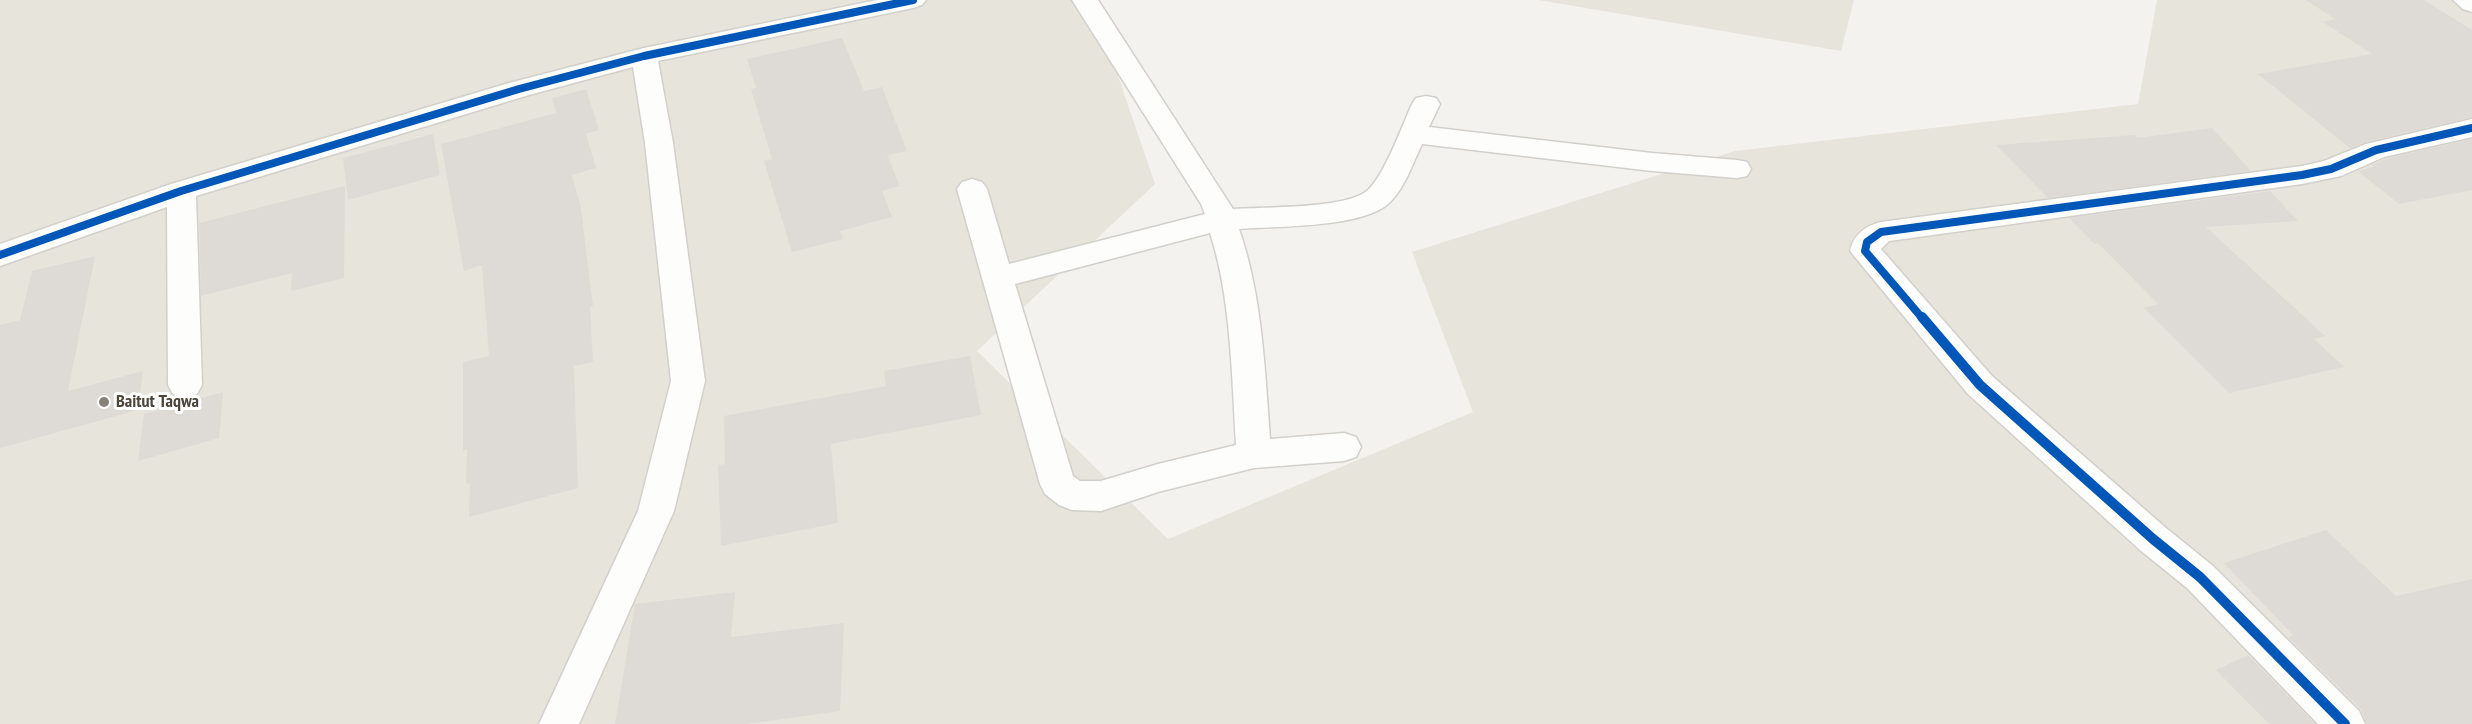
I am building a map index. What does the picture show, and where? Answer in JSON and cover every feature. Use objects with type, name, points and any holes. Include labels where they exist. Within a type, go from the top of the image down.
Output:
[{"type":"street","points":[[0,255],[182,191],[519,89],[644,56],[913,0]]},
{"type":"street","points":[[1085,0],[1216,204],[1222,220],[1234,259],[1248,367],[1254,454]]},
{"type":"street","points":[[2466,0],[2472,4]]},
{"type":"street","points":[[559,724],[656,511],[688,381],[659,143],[644,56]]},
{"type":"street","points":[[997,278],[1222,220],[1340,213],[1362,206],[1378,197],[1393,176],[1425,104]]},
{"type":"street","points":[[2345,724],[2200,577],[2153,539],[1980,385],[1865,251],[1867,242],[1881,232],[2302,176],[2331,168],[2376,150],[2472,128]]},
{"type":"street","points":[[1412,134],[1652,162],[1737,169]]},
{"type":"street","points":[[972,189],[1058,484],[1072,495],[1101,496],[1158,478],[1254,454],[1344,447]]},
{"type":"street","points":[[182,191],[185,385]]},
{"type":"shaded area","points":[[0,0],[1092,0],[1155,184],[977,351],[1168,539],[1473,412],[1412,252],[1735,151],[2138,104],[2157,0],[2472,0],[2472,724],[0,724]]},
{"type":"shaded area","points":[[1538,0],[1854,0],[1841,51]]},
{"type":"building","points":[[2306,0],[2424,0],[2472,30],[2472,117],[2365,142],[2350,148],[2258,74],[2372,54],[2323,22],[2335,19]]},
{"type":"building","points":[[842,38],[864,91],[882,87],[907,151],[887,155],[900,186],[882,191],[892,217],[840,231],[843,239],[792,252],[764,161],[772,159],[751,89],[756,88],[747,59]]},
{"type":"building","points":[[586,89],[599,130],[586,134],[596,168],[572,175],[581,208],[593,306],[590,307],[593,362],[574,366],[578,488],[469,517],[470,483],[466,484],[467,449],[463,451],[463,362],[489,356],[482,265],[464,271],[441,144],[556,113],[552,98]]},
{"type":"building","points":[[2212,128],[2251,171],[2048,198],[1996,145],[2135,135],[2137,138]]},
{"type":"building","points":[[433,134],[440,175],[348,200],[343,158]]},
{"type":"building","points":[[2472,139],[2472,190],[2399,204],[2358,171],[2374,167],[2372,165],[2385,159]]},
{"type":"building","points":[[345,186],[344,278],[291,291],[292,273],[201,296],[199,223]]},
{"type":"building","points":[[2270,191],[2298,221],[2206,227],[2325,336],[2314,339],[2344,367],[2229,393],[2144,308],[2158,304],[2098,243],[2094,244],[2069,218]]},
{"type":"building","points":[[95,256],[68,391],[143,371],[138,410],[0,448],[0,325],[20,320],[32,271]]},
{"type":"building","points":[[970,356],[981,415],[831,444],[838,523],[721,546],[718,465],[725,464],[724,416],[886,386],[884,371]]},
{"type":"building","points":[[223,392],[219,438],[138,461],[144,414]]},
{"type":"building","points":[[2326,530],[2396,596],[2472,579],[2472,724],[2367,724],[2361,709],[2288,637],[2293,635],[2224,563]]},
{"type":"building","points":[[735,592],[731,637],[844,623],[840,711],[747,724],[615,724],[635,604]]},
{"type":"building","points":[[2248,655],[2315,724],[2269,724],[2216,670]]},
{"type":"cycle path","points":[[0,255],[181,191],[519,89],[644,56],[913,0]]},
{"type":"cycle path","points":[[2345,724],[2200,577],[2153,539],[1980,385],[1865,251],[1867,242],[1881,232],[2302,175],[2331,169],[2376,150],[2472,128]]},
{"type":"place","name":"Baitut Taqwa","points":[[104,402]]}]
